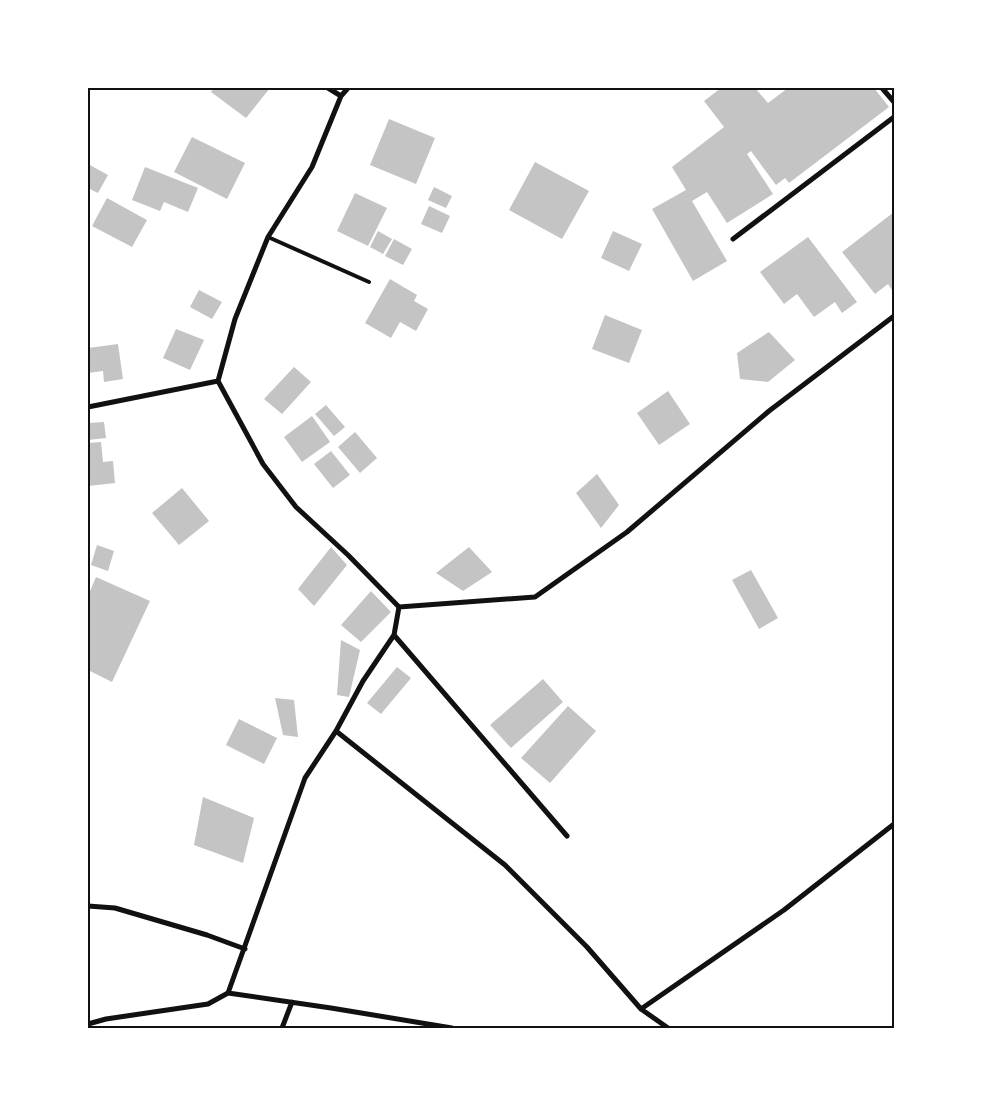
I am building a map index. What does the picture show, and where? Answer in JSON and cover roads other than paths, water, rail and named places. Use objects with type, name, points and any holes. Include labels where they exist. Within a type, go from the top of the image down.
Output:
[{"type":"street","points":[[328,88],[341,96]]},
{"type":"street","points":[[348,88],[341,96],[312,167],[268,237],[235,319],[218,381],[263,464],[296,507],[348,555],[399,608]]},
{"type":"street","points":[[882,88],[894,102]]},
{"type":"street","points":[[733,239],[894,117]]},
{"type":"street","points":[[399,608],[535,596],[627,532],[770,411],[894,316]]},
{"type":"street","points":[[88,406],[218,381]]},
{"type":"street","points":[[228,993],[306,778],[394,635],[399,608]]},
{"type":"street","points":[[394,635],[567,836]]},
{"type":"street","points":[[336,731],[505,865],[587,947],[641,1009],[668,1028]]},
{"type":"street","points":[[641,1009],[784,910],[894,824]]},
{"type":"street","points":[[88,906],[116,908],[207,935],[245,949]]},
{"type":"street","points":[[88,1024],[106,1019],[208,1004],[228,993],[452,1028]]},
{"type":"street","points":[[282,1028],[292,1002]]},
{"type":"lane","points":[[268,237],[369,282]]}]
